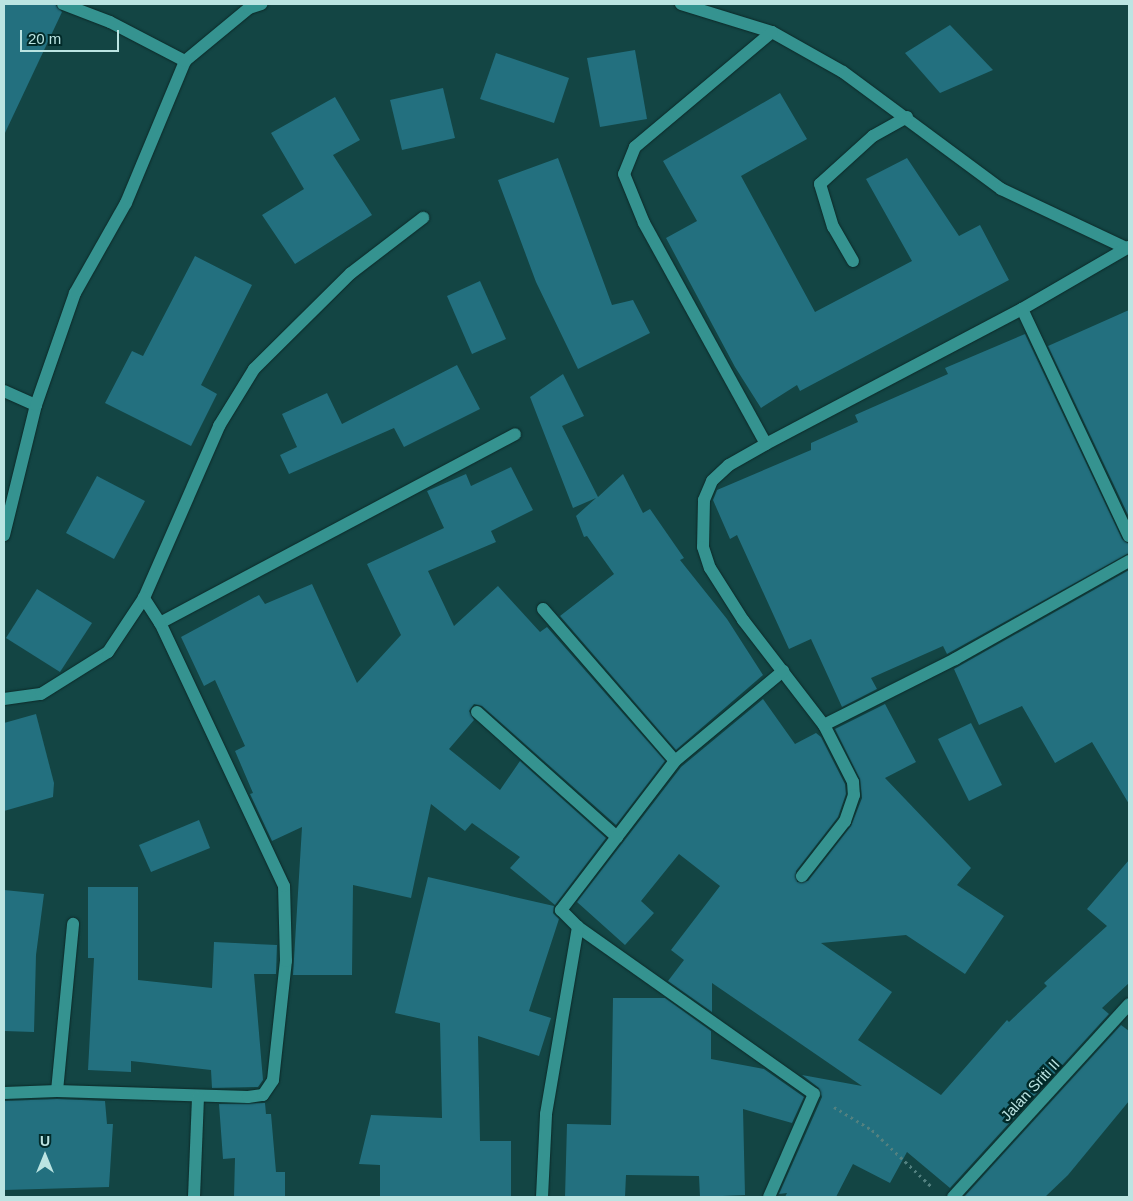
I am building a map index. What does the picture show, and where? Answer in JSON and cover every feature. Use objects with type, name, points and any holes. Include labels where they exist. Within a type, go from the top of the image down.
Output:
[{"type":"street","points":[[64,4],[110,22],[185,62]]},
{"type":"street","points":[[4,534],[36,404],[75,293],[126,203],[185,62],[249,8],[261,4]]},
{"type":"street","points":[[682,4],[772,32],[843,72],[907,117],[1001,189],[1128,248]]},
{"type":"street","points":[[766,444],[644,223],[624,174],[635,147],[772,32]]},
{"type":"street","points":[[853,261],[833,227],[820,184],[873,136],[907,117]]},
{"type":"street","points":[[4,699],[41,694],[108,652],[144,598],[219,426],[254,369],[352,273],[422,218]]},
{"type":"street","points":[[802,876],[845,822],[854,795],[846,765],[824,725],[710,568],[702,540],[704,500],[712,481],[728,465],[1022,309],[1128,248]]},
{"type":"street","points":[[1022,309],[1129,536]]},
{"type":"street","points":[[4,391],[36,404]]},
{"type":"street","points":[[160,623],[515,434]]},
{"type":"street","points":[[824,725],[955,659],[1129,561]]},
{"type":"street","points":[[4,1093],[57,1091],[198,1097],[263,1094],[273,1080],[286,961],[284,886],[160,623],[144,598]]},
{"type":"street","points":[[543,609],[675,761]]},
{"type":"street","points":[[769,1197],[814,1094],[578,927],[561,910],[675,761],[783,671]]},
{"type":"street","points":[[477,712],[617,837]]},
{"type":"street","points":[[57,1091],[73,924]]},
{"type":"street","points":[[542,1197],[546,1114],[578,927]]},
{"type":"street","name":"Jalan Sriti II","points":[[953,1197],[1129,1004]]},
{"type":"street","points":[[194,1197],[198,1097]]},
{"type":"path","points":[[814,1094],[872,1130],[936,1190]]},
{"type":"building","points":[[4,4],[55,4],[62,12],[4,135]]},
{"type":"building","points":[[950,25],[993,70],[940,93],[905,53]]},
{"type":"building","points":[[635,50],[647,119],[600,127],[587,58]]},
{"type":"building","points":[[496,53],[569,78],[554,123],[480,99]]},
{"type":"building","points":[[443,88],[455,138],[402,150],[390,100]]},
{"type":"building","points":[[780,93],[807,139],[741,176],[815,312],[912,261],[866,179],[907,158],[959,236],[980,225],[1009,280],[800,391],[797,385],[761,408],[735,367],[666,238],[697,221],[663,161]]},
{"type":"building","points":[[335,97],[360,140],[333,155],[372,215],[295,264],[262,215],[304,189],[271,133]]},
{"type":"building","points":[[558,158],[612,305],[633,300],[650,333],[578,369],[536,282],[498,180]]},
{"type":"building","points":[[195,256],[252,285],[201,385],[217,394],[191,446],[105,403],[132,351],[143,356]]},
{"type":"building","points":[[480,281],[506,339],[472,354],[447,296]]},
{"type":"building","points":[[1129,310],[1129,517],[1048,346]]},
{"type":"building","points":[[1025,334],[1122,539],[1129,544],[1129,553],[947,654],[943,646],[871,678],[877,689],[842,707],[811,639],[789,649],[737,535],[730,539],[713,500],[717,490],[811,450],[811,443],[858,422],[855,415],[948,374],[945,368]]},
{"type":"building","points":[[457,365],[480,409],[404,447],[394,428],[289,474],[280,455],[297,447],[282,414],[327,393],[342,424]]},
{"type":"building","points":[[563,374],[584,416],[562,426],[598,497],[623,474],[643,513],[650,509],[684,558],[680,560],[727,619],[763,675],[676,750],[560,616],[614,574],[587,536],[584,537],[576,516],[596,498],[573,508],[530,397]]},
{"type":"building","points":[[511,467],[533,510],[491,531],[496,542],[428,571],[454,626],[498,586],[540,632],[547,627],[665,761],[616,825],[482,706],[474,704],[469,711],[474,720],[449,749],[500,790],[520,761],[606,838],[555,905],[510,868],[520,857],[472,823],[465,831],[431,804],[411,898],[353,885],[352,975],[293,975],[302,827],[272,841],[250,794],[253,793],[235,751],[245,746],[215,680],[204,686],[181,637],[259,595],[265,604],[312,584],[357,683],[401,635],[367,564],[444,528],[427,491],[466,474],[471,486]]},
{"type":"building","points":[[97,476],[145,501],[114,559],[66,533]]},
{"type":"building","points":[[1129,570],[1129,804],[1092,742],[1055,763],[1022,706],[979,725],[954,669]]},
{"type":"building","points":[[37,589],[92,623],[60,672],[6,638]]},
{"type":"building","points":[[763,699],[795,744],[816,733],[821,737],[845,784],[846,794],[838,817],[796,871],[797,882],[808,881],[851,826],[862,798],[860,779],[835,729],[885,704],[916,762],[885,778],[971,868],[957,885],[1004,916],[965,974],[906,935],[821,943],[892,992],[858,1040],[941,1095],[1007,1020],[1009,1022],[1047,986],[1044,983],[1107,926],[1087,909],[1129,860],[1129,983],[1102,1008],[1109,1014],[950,1188],[907,1152],[890,1183],[853,1164],[836,1197],[785,1197],[787,1193],[779,1194],[822,1097],[819,1088],[802,1075],[862,1086],[712,983],[712,1012],[668,981],[684,960],[671,950],[720,886],[679,854],[641,901],[654,913],[625,945],[577,902],[681,767]]},
{"type":"building","points":[[36,714],[54,783],[53,797],[4,811],[4,723]]},
{"type":"building","points":[[971,723],[1002,785],[969,801],[938,739]]},
{"type":"building","points":[[199,820],[210,848],[151,872],[139,845]]},
{"type":"building","points":[[428,877],[554,906],[553,913],[559,919],[529,1011],[551,1018],[539,1056],[478,1036],[480,1141],[511,1141],[511,1197],[380,1197],[380,1165],[359,1164],[371,1115],[442,1118],[440,1023],[395,1013]]},
{"type":"building","points":[[88,887],[138,887],[138,980],[212,988],[214,942],[277,945],[276,974],[254,974],[263,1080],[258,1087],[212,1088],[211,1070],[131,1061],[131,1072],[88,1070],[94,958],[88,958]]},
{"type":"building","points":[[4,890],[44,894],[36,955],[34,1032],[4,1031]]},
{"type":"building","points":[[613,998],[665,998],[711,1031],[711,1059],[764,1069],[804,1097],[792,1123],[743,1109],[745,1195],[700,1197],[699,1176],[626,1175],[625,1197],[565,1197],[567,1124],[611,1125]]},
{"type":"building","points":[[1121,1025],[1129,1031],[1129,1101],[1068,1175],[1045,1197],[964,1197]]},
{"type":"building","points":[[57,1099],[105,1101],[107,1124],[113,1124],[109,1187],[4,1190],[4,1101]]},
{"type":"building","points":[[265,1103],[266,1114],[271,1114],[276,1172],[285,1172],[285,1197],[234,1197],[235,1158],[223,1159],[219,1104]]}]
